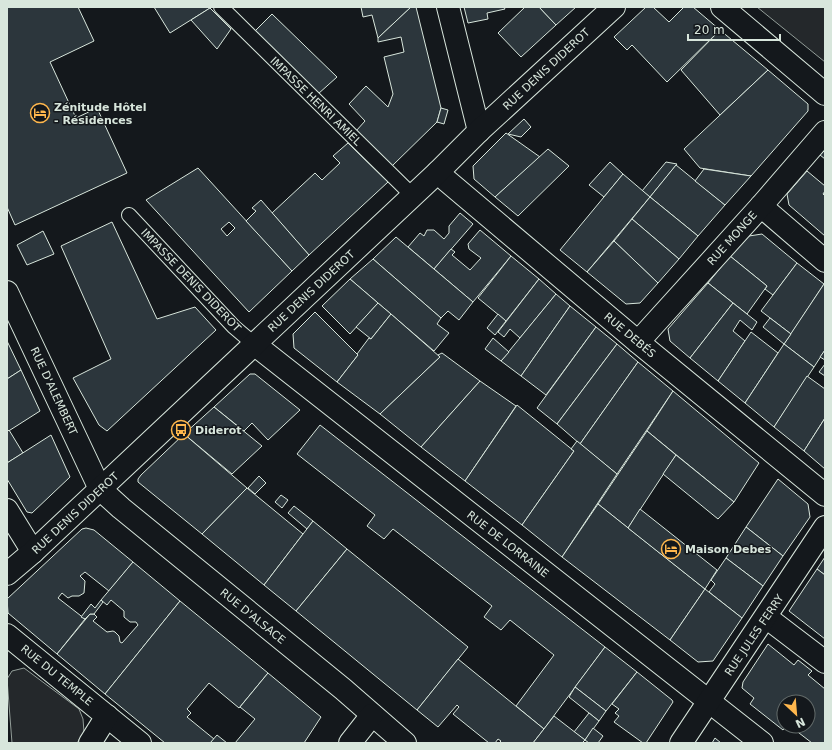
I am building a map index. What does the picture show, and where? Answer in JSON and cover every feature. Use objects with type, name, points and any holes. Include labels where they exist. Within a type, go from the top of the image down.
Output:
[{"type":"street","points":[[448,7],[479,131]]},
{"type":"street","name":"RUE DENIS DIDEROT","points":[[7,574],[33,552],[438,172],[479,131],[614,7]]},
{"type":"street","points":[[722,7],[825,94]]},
{"type":"street","name":"RUE MONGE","points":[[638,342],[761,206],[825,132]]},
{"type":"street","name":"RUE DEBÉS","points":[[438,172],[638,342],[825,495]]},
{"type":"street","points":[[761,206],[825,261]]},
{"type":"street","name":"RUE D'ALEMBERT","points":[[7,292],[100,489]]},
{"type":"street","name":"RUE DE LORRAINE","points":[[254,344],[762,743]]},
{"type":"street","name":"RUE D'ALSACE","points":[[100,489],[343,689],[405,743]]},
{"type":"street","points":[[7,510],[33,552]]},
{"type":"street","name":"RUE JULES FERRY","points":[[681,743],[825,527]]},
{"type":"street","points":[[766,617],[825,662]]},
{"type":"street","name":"RUE DU TEMPLE","points":[[7,635],[140,743]]},
{"type":"street","points":[[350,743],[372,715]]},
{"type":"street","points":[[90,743],[107,716]]},
{"type":"lane","name":"IMPASSE HENRI AMIEL","points":[[221,7],[412,195]]},
{"type":"lane","name":"IMPASSE DENIS DIDEROT","points":[[129,215],[234,327],[254,344]]},
{"type":"shaded area","points":[[757,7],[825,7],[825,62]]},
{"type":"shaded area","points":[[24,668],[79,709],[83,719],[84,732],[77,743],[12,743],[7,679],[12,671]]},
{"type":"building","name":"Zénitude Hôtel - Résidences","points":[[7,7],[78,7],[94,41],[50,62],[76,118],[97,108],[127,173],[15,225],[7,207]]},
{"type":"building","points":[[154,7],[208,7],[210,8],[170,33]]},
{"type":"building","points":[[361,7],[410,8],[378,38],[372,15],[363,17]]},
{"type":"building","points":[[411,7],[416,7],[441,108],[437,122],[392,166],[356,131],[365,121],[349,104],[366,86],[388,107],[393,94],[384,57],[404,52],[401,37],[378,42],[378,38]]},
{"type":"building","points":[[464,7],[504,7],[505,9],[487,13],[488,19],[468,23]]},
{"type":"building","points":[[525,7],[539,7],[556,25],[521,57],[498,33]]},
{"type":"building","points":[[539,7],[576,7],[556,25]]},
{"type":"building","points":[[646,7],[653,7],[669,22],[684,7],[693,7],[720,30],[667,82],[632,45],[627,50],[614,37]]},
{"type":"building","points":[[210,8],[231,29],[217,49],[191,20]]},
{"type":"building","points":[[272,14],[337,77],[318,94],[255,31]]},
{"type":"building","points":[[720,30],[768,70],[720,115],[681,70]]},
{"type":"building","points":[[768,70],[808,104],[808,111],[751,176],[700,168],[684,149]]},
{"type":"building","points":[[441,108],[448,110],[444,124],[437,122]]},
{"type":"building","points":[[524,119],[531,127],[521,137],[508,134]]},
{"type":"building","points":[[506,133],[540,157],[495,197],[474,179],[473,166]]},
{"type":"building","points":[[348,143],[388,182],[309,255],[272,213],[315,173],[322,180],[340,163],[333,156]]},
{"type":"building","points":[[548,149],[569,166],[518,216],[495,197]]},
{"type":"building","points":[[825,150],[825,159],[820,155]]},
{"type":"building","points":[[610,162],[623,174],[604,197],[589,185]]},
{"type":"building","points":[[666,162],[677,164],[650,197],[642,191]]},
{"type":"building","points":[[676,165],[725,205],[698,236],[650,197]]},
{"type":"building","points":[[198,168],[292,271],[249,312],[146,200]],"holes":[[[229,222],[235,228],[227,236],[221,229]]]},
{"type":"building","points":[[704,169],[751,176],[725,205],[695,181]]},
{"type":"building","points":[[807,171],[825,186],[825,191],[823,194],[825,196],[825,236],[789,205],[787,194]]},
{"type":"building","points":[[623,174],[650,197],[587,272],[560,250]]},
{"type":"building","points":[[650,197],[698,236],[679,259],[632,219]]},
{"type":"building","points":[[261,200],[309,255],[292,271],[246,221],[256,211],[252,208]]},
{"type":"building","points":[[460,213],[473,224],[434,269],[408,247],[420,233],[424,236],[427,230],[434,230],[444,239],[449,233],[449,226]]},
{"type":"building","points":[[632,219],[679,259],[658,283],[614,241]]},
{"type":"building","points":[[112,222],[157,319],[195,307],[216,330],[107,431],[99,425],[73,378],[111,359],[61,246]]},
{"type":"building","points":[[480,230],[511,256],[473,302],[434,269],[451,249],[455,252],[452,255],[470,270],[481,258],[469,249],[468,244]]},
{"type":"building","points":[[43,231],[54,254],[27,265],[17,245]]},
{"type":"building","points":[[762,234],[797,263],[773,295],[765,289],[767,286],[730,256],[749,236]]},
{"type":"building","points":[[396,237],[473,302],[459,320],[448,311],[441,318],[373,259]]},
{"type":"building","points":[[614,241],[658,283],[640,303],[626,304],[587,272]]},
{"type":"building","points":[[511,256],[539,279],[506,321],[478,298]]},
{"type":"building","points":[[730,256],[767,286],[747,314],[708,283]]},
{"type":"building","points":[[373,259],[441,318],[437,324],[449,333],[434,351],[350,279]]},
{"type":"building","points":[[797,263],[824,284],[791,334],[761,311]]},
{"type":"building","points":[[350,279],[378,303],[350,334],[322,306]]},
{"type":"building","points":[[539,279],[556,294],[520,338],[510,329],[504,337],[498,332]]},
{"type":"building","points":[[708,283],[733,303],[690,358],[670,341],[668,329]]},
{"type":"building","points":[[824,284],[825,350],[814,367],[784,344]]},
{"type":"building","points":[[556,294],[570,306],[521,376],[501,361]]},
{"type":"building","points":[[378,303],[391,314],[371,339],[356,327]]},
{"type":"building","points":[[733,303],[757,322],[752,330],[740,320],[733,331],[745,341],[718,381],[690,358]]},
{"type":"building","points":[[570,306],[596,327],[546,395],[521,376]]},
{"type":"building","points":[[315,312],[358,355],[337,382],[294,348],[293,334]]},
{"type":"building","points":[[391,314],[440,357],[380,414],[337,382],[369,338],[371,339]]},
{"type":"building","points":[[498,314],[506,321],[495,335],[487,328]]},
{"type":"building","points":[[770,318],[791,334],[784,344],[763,327]]},
{"type":"building","points":[[596,327],[617,344],[557,424],[537,408]]},
{"type":"building","points":[[751,332],[778,353],[745,403],[718,381]]},
{"type":"building","points":[[493,338],[509,352],[501,361],[485,349]]},
{"type":"building","points":[[7,341],[21,370],[7,379]]},
{"type":"building","points":[[617,344],[638,362],[580,444],[557,424]]},
{"type":"building","points":[[784,344],[814,367],[774,427],[745,403]]},
{"type":"building","points":[[825,350],[825,360],[820,357]]},
{"type":"building","points":[[442,353],[480,381],[421,447],[380,414],[440,357],[438,355]]},
{"type":"building","points":[[638,362],[673,391],[617,474],[580,444]]},
{"type":"building","points":[[825,364],[825,376],[819,372]]},
{"type":"building","points":[[21,370],[40,411],[7,432],[7,379]]},
{"type":"building","points":[[250,374],[255,374],[300,410],[268,440],[252,423],[244,431],[214,407]]},
{"type":"building","points":[[807,376],[825,389],[825,418],[804,451],[774,427]]},
{"type":"building","points":[[480,381],[516,406],[465,481],[421,447]]},
{"type":"building","points":[[673,391],[759,463],[734,502],[647,431]]},
{"type":"building","points":[[517,405],[574,451],[522,525],[465,481]]},
{"type":"building","points":[[214,407],[262,446],[232,474],[184,434]]},
{"type":"building","points":[[825,418],[825,469],[804,451]]},
{"type":"building","points":[[320,425],[605,647],[544,729],[516,706],[554,655],[510,620],[501,630],[484,617],[492,606],[393,529],[384,539],[367,526],[375,515],[297,454]]},
{"type":"building","points":[[9,430],[23,453],[7,463],[7,432]]},
{"type":"building","points":[[647,431],[676,455],[628,528],[598,504]]},
{"type":"building","points":[[184,434],[247,488],[202,534],[138,482],[141,475]]},
{"type":"building","points":[[51,435],[70,477],[32,513],[27,512],[7,479],[7,463]]},
{"type":"building","points":[[577,441],[617,474],[562,557],[522,525],[574,451],[571,449]]},
{"type":"building","points":[[676,455],[734,502],[718,519],[663,474]]},
{"type":"building","points":[[259,476],[266,483],[255,494],[248,488]]},
{"type":"building","points":[[778,479],[808,504],[810,517],[783,556],[746,527]]},
{"type":"building","points":[[247,488],[303,534],[264,585],[202,534]]},
{"type":"building","points":[[281,495],[288,500],[282,508],[275,502]]},
{"type":"building","points":[[598,504],[705,589],[670,640],[562,557]]},
{"type":"building","points":[[294,506],[313,521],[307,529],[288,513]]},
{"type":"building","points":[[640,509],[717,570],[705,589],[628,528]]},
{"type":"building","points":[[313,521],[347,549],[296,611],[264,585]]},
{"type":"building","points":[[746,527],[783,556],[763,586],[726,558]]},
{"type":"building","points":[[86,528],[94,530],[133,562],[109,591],[85,572],[80,576],[85,581],[84,593],[79,596],[72,596],[68,598],[62,593],[58,598],[85,619],[57,654],[8,613],[7,599],[82,529]]},
{"type":"building","points":[[347,549],[468,647],[417,710],[296,611]]},
{"type":"building","points":[[825,557],[825,575],[817,569]]},
{"type":"building","points":[[726,558],[763,586],[742,618],[709,592],[715,584],[711,580]]},
{"type":"building","points":[[133,562],[180,601],[105,694],[57,654],[90,614],[94,614],[97,617],[93,621],[107,632],[115,632],[119,636],[120,642],[122,643],[138,625],[136,622],[130,622],[124,617],[124,611],[111,600],[107,605],[101,600]]},
{"type":"building","points":[[817,569],[825,575],[825,639],[789,611]]},
{"type":"building","points":[[705,589],[742,618],[713,661],[698,662],[670,640]]},
{"type":"building","points":[[101,600],[103,602],[94,614],[90,614],[85,619],[81,617],[91,604],[95,608]]},
{"type":"building","points":[[180,601],[268,673],[239,708],[209,683],[187,709],[191,713],[187,717],[214,739],[210,743],[165,743],[105,694]]},
{"type":"building","points":[[768,644],[794,665],[798,660],[812,671],[808,675],[825,689],[825,743],[812,743],[800,734],[816,734],[816,694],[776,694],[776,724],[750,704],[754,698],[742,688],[743,682]]},
{"type":"building","points":[[605,647],[637,672],[606,711],[575,687]]},
{"type":"building","points":[[458,659],[544,729],[533,743],[499,743],[501,741],[498,739],[495,743],[489,743],[453,714],[459,707],[457,705],[438,727],[417,710]]},
{"type":"building","points":[[637,672],[673,702],[646,743],[643,743],[614,722],[619,716],[615,713],[619,709],[612,704]]},
{"type":"building","points":[[268,673],[321,717],[304,743],[235,743],[255,719],[240,707]]},
{"type":"building","points":[[575,687],[606,711],[599,721],[569,697]]},
{"type":"building","points":[[589,713],[599,721],[585,740],[574,732]]},
{"type":"building","points":[[554,716],[585,740],[582,743],[533,743]]},
{"type":"building","points":[[593,728],[603,736],[598,743],[589,743],[585,740]]},
{"type":"building","points":[[217,735],[227,743],[210,743]]},
{"type":"building","points":[[715,738],[721,743],[712,743]]},
{"type":"place","name":"Zénitude Hôtel - Résidences","points":[[40,113]]},
{"type":"place","name":"Diderot","points":[[181,430]]},
{"type":"place","name":"Maison Debes","points":[[671,549]]}]
